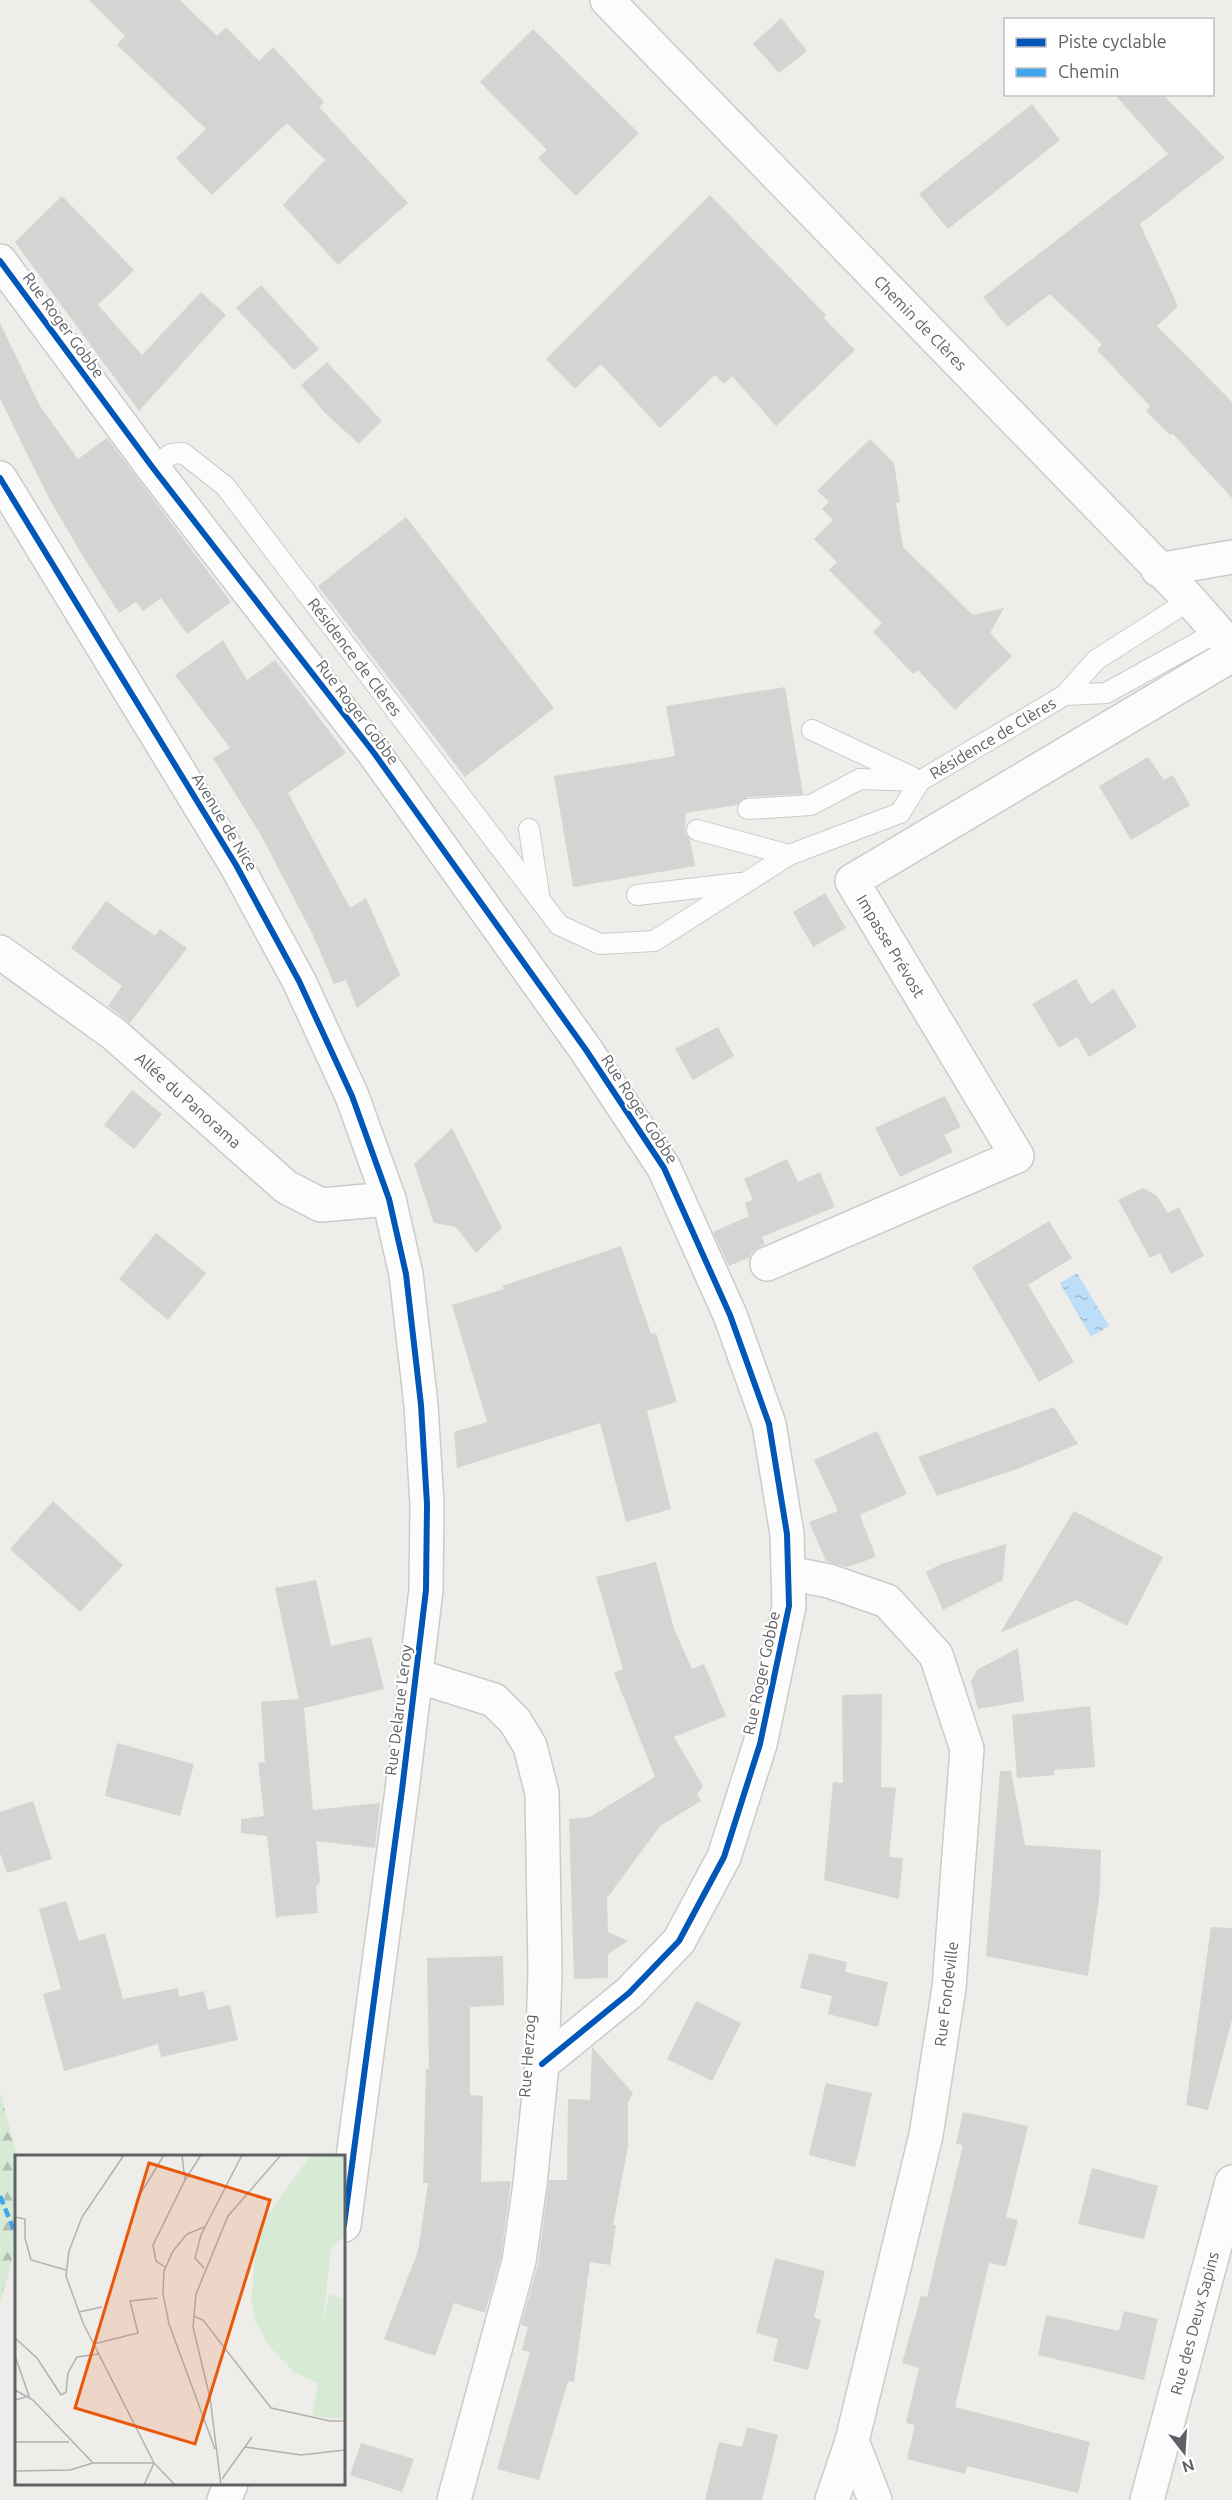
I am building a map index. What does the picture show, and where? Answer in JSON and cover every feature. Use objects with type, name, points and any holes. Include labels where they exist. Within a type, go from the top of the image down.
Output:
[{"type":"street","name":"Chemin de Clères","points":[[607,0],[1158,570],[1190,600],[1227,645]]},
{"type":"street","name":"Rue Roger Gobbe","points":[[0,261],[153,468],[374,753],[586,1050],[664,1168],[730,1316],[769,1424],[787,1534],[789,1606],[760,1744],[724,1857],[679,1941],[629,1993],[542,2064]]},
{"type":"street","name":"Avenue de Nice","points":[[0,478],[236,865],[294,971],[352,1096],[389,1199]]},
{"type":"street","points":[[1158,570],[1232,557]]},
{"type":"street","name":"Impasse Prévost","points":[[767,1264],[1017,1156],[852,881],[1227,645]]},
{"type":"street","name":"Allée du Panorama","points":[[0,952],[114,1034],[286,1187],[321,1205],[389,1199]]},
{"type":"street","name":"Rue Delarue Leroy","points":[[345,2217],[417,1676],[426,1590],[427,1504],[421,1406],[406,1274],[389,1199]]},
{"type":"street","name":"Rue Fondeville","points":[[788,1573],[829,1581],[887,1601],[936,1655],[967,1749],[949,1988],[926,2135],[852,2440],[832,2500]]},
{"type":"street","name":"Rue Herzog","points":[[417,1676],[494,1700],[515,1721],[530,1746],[542,1793],[545,1971],[542,2064],[530,2184],[519,2261],[454,2500]]},
{"type":"street","name":"Rue des Deux Sapins","points":[[1148,2500],[1232,2182]]},
{"type":"street","points":[[852,2440],[875,2500]]},
{"type":"street","points":[[224,2500],[231,2485]]},
{"type":"lane","name":"Résidence de Clères","points":[[153,468],[171,454],[183,453],[225,486],[559,925],[600,944],[654,941],[789,855],[900,813],[920,781],[1065,694],[1096,660],[1190,600]]},
{"type":"lane","name":"Résidence de Clères","points":[[1065,694],[1106,693],[1227,645]]},
{"type":"lane","name":"Résidence de Clères","points":[[812,730],[920,781]]},
{"type":"lane","name":"Résidence de Clères","points":[[748,810],[811,805],[860,779],[920,781]]},
{"type":"lane","name":"Résidence de Clères","points":[[529,829],[539,897]]},
{"type":"lane","points":[[697,830],[789,855]]},
{"type":"lane","name":"Résidence de Clères","points":[[637,895],[746,882]]},
{"type":"green space","points":[[0,2092],[17,2155],[15,2250],[0,2303]]},
{"type":"water","points":[[1077,1273],[1109,1326],[1091,1337],[1060,1283]]},
{"type":"building","points":[[89,0],[180,0],[217,36],[226,27],[259,61],[273,47],[324,102],[319,107],[408,203],[338,265],[283,205],[325,160],[287,123],[212,195],[176,158],[206,129],[117,45],[125,36]]},
{"type":"building","points":[[781,18],[807,51],[779,73],[753,44]]},
{"type":"building","points":[[533,29],[639,133],[576,196],[538,158],[547,150],[480,82]]},
{"type":"building","points":[[1116,96],[1164,96],[1225,158],[1140,224],[1178,306],[1157,326],[1232,402],[1232,498],[1172,433],[1170,435],[1146,411],[1150,406],[1097,350],[1102,344],[1050,294],[1007,327],[983,297],[1168,154]]},
{"type":"building","points":[[1032,104],[1060,140],[948,229],[919,194]]},
{"type":"building","points":[[710,195],[826,315],[824,318],[855,350],[776,426],[732,376],[724,384],[715,375],[660,428],[601,364],[575,389],[546,359]]},
{"type":"building","points":[[62,196],[134,270],[98,305],[142,355],[201,292],[226,315],[139,411],[15,242]]},
{"type":"building","points":[[261,285],[319,349],[294,370],[236,308]]},
{"type":"building","points":[[0,323],[40,406],[78,459],[107,438],[231,602],[187,634],[161,598],[143,611],[136,602],[119,613],[84,558],[50,500],[0,399]]},
{"type":"building","points":[[327,362],[382,421],[359,444],[325,413],[301,385]]},
{"type":"building","points":[[870,439],[894,463],[900,502],[896,503],[903,547],[973,615],[1004,608],[990,633],[1012,656],[955,710],[918,670],[913,674],[873,632],[882,623],[829,570],[837,562],[814,539],[833,520],[822,509],[829,502],[817,491]]},
{"type":"building","points":[[406,517],[554,708],[465,777],[318,586]]},
{"type":"building","points":[[223,640],[247,680],[275,660],[346,753],[288,793],[350,908],[366,898],[400,975],[357,1008],[346,980],[334,984],[312,933],[262,837],[213,758],[230,748],[175,675]]},
{"type":"building","points":[[785,687],[803,794],[747,797],[737,805],[686,813],[685,832],[690,840],[695,866],[573,887],[554,776],[675,756],[666,706]]},
{"type":"building","points":[[1148,757],[1164,780],[1173,775],[1190,805],[1131,840],[1099,786]]},
{"type":"building","points":[[825,893],[846,928],[813,947],[793,912]]},
{"type":"building","points":[[106,901],[155,936],[160,929],[187,948],[130,1023],[108,1006],[122,986],[71,948]]},
{"type":"building","points":[[1076,979],[1091,1004],[1114,989],[1137,1027],[1089,1057],[1077,1037],[1059,1048],[1032,1004]]},
{"type":"building","points":[[718,1027],[734,1056],[693,1080],[675,1049]]},
{"type":"building","points":[[132,1090],[162,1114],[134,1149],[104,1125]]},
{"type":"building","points":[[945,1096],[961,1127],[944,1135],[953,1152],[900,1177],[875,1128]]},
{"type":"building","points":[[452,1128],[502,1228],[476,1253],[456,1227],[434,1223],[414,1164]]},
{"type":"building","points":[[787,1159],[798,1182],[820,1172],[835,1207],[762,1237],[765,1244],[752,1252],[750,1257],[729,1266],[713,1232],[749,1216],[745,1203],[753,1200],[744,1179]]},
{"type":"building","points":[[1143,1188],[1157,1196],[1168,1213],[1179,1207],[1204,1256],[1171,1274],[1160,1253],[1150,1258],[1118,1200]]},
{"type":"building","points":[[1049,1221],[1072,1258],[1028,1285],[1074,1362],[1039,1382],[972,1267]]},
{"type":"building","points":[[156,1233],[206,1273],[168,1320],[119,1279]]},
{"type":"building","points":[[621,1246],[651,1334],[656,1333],[677,1402],[647,1411],[671,1509],[626,1522],[600,1423],[457,1468],[454,1432],[487,1422],[452,1305],[504,1289],[502,1286]]},
{"type":"building","points":[[1054,1407],[1078,1444],[1017,1469],[937,1496],[918,1457]]},
{"type":"building","points":[[877,1431],[907,1494],[860,1515],[876,1557],[847,1567],[826,1561],[809,1522],[838,1511],[814,1460]]},
{"type":"building","points":[[53,1501],[123,1565],[80,1612],[10,1549]]},
{"type":"building","points":[[1074,1511],[1163,1557],[1127,1626],[1076,1600],[1000,1633]]},
{"type":"building","points":[[1006,1544],[1003,1580],[943,1610],[926,1572],[941,1564]]},
{"type":"building","points":[[656,1562],[674,1629],[692,1669],[704,1664],[726,1716],[674,1737],[703,1786],[697,1794],[701,1801],[660,1826],[607,1898],[608,1932],[628,1941],[608,1954],[608,1978],[574,1979],[569,1819],[590,1817],[655,1777],[614,1673],[623,1669],[596,1577]]},
{"type":"building","points":[[316,1580],[331,1646],[371,1637],[384,1689],[304,1708],[313,1810],[380,1803],[375,1848],[316,1841],[320,1882],[316,1887],[318,1913],[276,1917],[267,1836],[241,1833],[241,1819],[264,1816],[258,1763],[265,1762],[261,1702],[299,1699],[275,1588]]},
{"type":"building","points":[[1018,1648],[1024,1701],[978,1709],[971,1681],[977,1670]]},
{"type":"building","points":[[882,1694],[881,1787],[896,1788],[889,1857],[903,1858],[899,1899],[824,1880],[833,1782],[843,1783],[842,1695]]},
{"type":"building","points":[[1090,1706],[1095,1767],[1054,1770],[1054,1775],[1017,1778],[1012,1715]]},
{"type":"building","points":[[117,1743],[194,1764],[180,1816],[105,1796]]},
{"type":"building","points":[[1000,1771],[1011,1771],[1025,1845],[1101,1850],[1100,1891],[1088,1976],[986,1956]]},
{"type":"building","points":[[33,1801],[52,1859],[7,1873],[0,1853],[0,1812]]},
{"type":"building","points":[[66,1901],[79,1941],[105,1933],[123,1999],[178,1988],[179,1997],[204,1991],[208,2010],[230,2005],[238,2040],[161,2057],[158,2044],[64,2071],[43,1994],[61,1989],[39,1909]]},
{"type":"building","points":[[1211,1927],[1232,1928],[1232,2020],[1208,2110],[1186,2105]]},
{"type":"building","points":[[809,1953],[847,1962],[845,1972],[888,1982],[878,2027],[828,2014],[832,1996],[800,1988]]},
{"type":"building","points":[[503,1956],[504,2005],[470,2007],[470,2095],[483,2096],[481,2182],[511,2181],[501,2257],[485,2313],[454,2303],[435,2356],[384,2339],[418,2251],[428,2183],[423,2183],[426,2069],[429,2069],[427,1958]]},
{"type":"building","points":[[696,2001],[741,2023],[712,2081],[667,2059]]},
{"type":"building","points":[[592,2047],[633,2093],[628,2103],[628,2147],[613,2225],[616,2225],[610,2265],[590,2262],[574,2382],[568,2381],[539,2480],[497,2469],[530,2352],[522,2350],[528,2327],[521,2325],[538,2264],[549,2180],[567,2180],[568,2099],[590,2100]]},
{"type":"building","points":[[826,2083],[872,2093],[855,2167],[809,2155]]},
{"type":"building","points":[[963,2112],[1028,2126],[1006,2217],[1018,2220],[1006,2266],[989,2263],[955,2407],[1090,2442],[1078,2493],[967,2466],[965,2474],[907,2459],[915,2425],[906,2423],[919,2368],[902,2363],[921,2296],[927,2297],[963,2145],[956,2144]]},
{"type":"building","points":[[1092,2168],[1158,2186],[1144,2239],[1078,2224]]},
{"type":"building","points":[[775,2258],[825,2271],[814,2317],[821,2320],[808,2370],[773,2361],[778,2339],[756,2333]]},
{"type":"building","points":[[1124,2311],[1158,2319],[1144,2380],[1038,2355],[1046,2315],[1119,2331]]},
{"type":"building","points":[[747,2427],[778,2435],[762,2500],[705,2500],[719,2442],[742,2447]]},
{"type":"building","points":[[361,2443],[414,2459],[402,2492],[350,2475]]},
{"type":"marked path","points":[[0,2196],[15,2233]]},
{"type":"cycle path","points":[[0,261],[153,468],[374,753],[586,1050],[664,1168],[730,1315],[769,1424],[787,1534],[789,1606],[760,1744],[724,1857],[679,1941],[629,1993],[542,2064]]},
{"type":"cycle path","points":[[0,478],[236,865],[299,981],[352,1096],[389,1199],[406,1274],[421,1405],[427,1504],[426,1590],[402,1790],[345,2218]]}]
